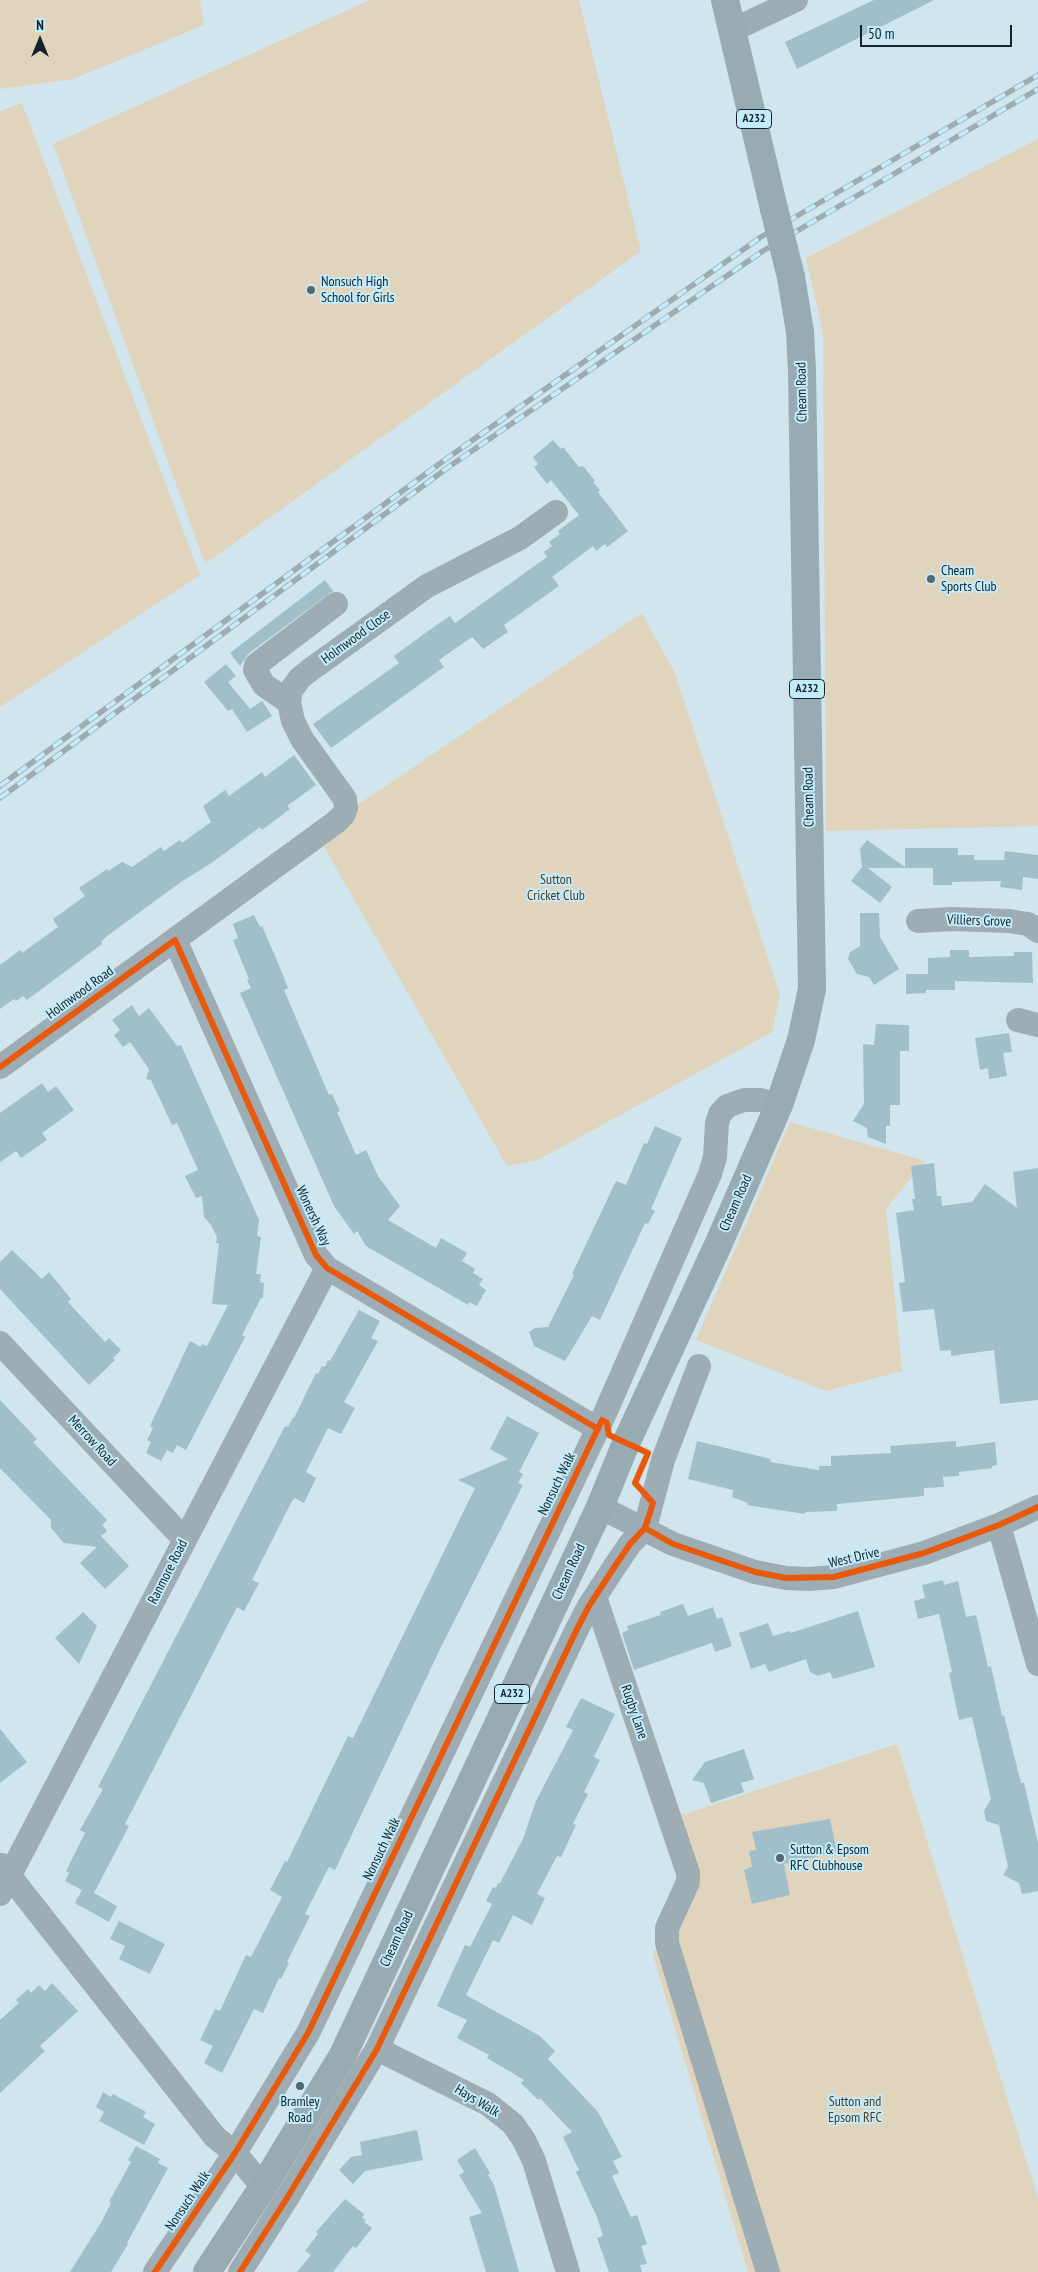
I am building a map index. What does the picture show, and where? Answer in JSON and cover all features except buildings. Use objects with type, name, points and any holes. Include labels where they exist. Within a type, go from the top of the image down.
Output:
[{"type":"highway","name":"A232","points":[[726,0],[733,30]]},
{"type":"highway","name":"Cheam Road","points":[[207,2272],[263,2187],[343,2055],[600,1506],[626,1443],[718,1245],[779,1105],[801,1040],[812,989],[800,332],[791,278],[733,30]]},
{"type":"street","points":[[733,30],[796,0]]},
{"type":"street","name":"Holmwood Close","points":[[289,702],[291,690],[300,678],[427,586],[520,538],[556,512]]},
{"type":"street","points":[[289,702],[264,685],[256,670],[256,665],[336,604]]},
{"type":"street","name":"Holmwood Road","points":[[0,1067],[336,822],[344,814],[346,808],[345,799],[302,739],[293,721],[289,702]]},
{"type":"street","name":"Villiers Grove","points":[[918,921],[952,919],[1009,921],[1028,924],[1038,931]]},
{"type":"street","name":"Wonersh Way","points":[[175,940],[316,1255],[327,1268],[598,1429]]},
{"type":"street","name":"Nonsuch Walk","points":[[155,2272],[235,2153],[308,2033],[598,1429],[710,1174],[715,1157],[717,1123],[720,1114],[727,1106],[744,1100],[761,1100],[779,1105]]},
{"type":"street","name":"Ranmore Road","points":[[3,1878],[327,1268]]},
{"type":"street","name":"Merrow Road","points":[[0,1343],[184,1540]]},
{"type":"street","points":[[240,2272],[377,2049],[577,1629],[595,1597],[630,1544],[645,1528],[663,1460],[699,1366]]},
{"type":"street","name":"West Drive","points":[[600,1506],[673,1544],[755,1572],[786,1578],[808,1579],[834,1577],[924,1553],[999,1525],[1038,1507]]},
{"type":"street","points":[[999,1525],[1038,1664]]},
{"type":"street","name":"Rugby Lane","points":[[595,1597],[685,1860],[688,1882],[667,1928],[667,1943],[768,2272]]},
{"type":"street","points":[[3,1878],[215,2137],[235,2153],[263,2187]]},
{"type":"street","name":"Hays Walk","points":[[377,2049],[488,2104],[513,2124],[524,2140],[534,2161],[568,2272]]},
{"type":"green space","points":[[0,0],[200,0],[204,25],[73,79],[0,89]]},
{"type":"green space","points":[[370,0],[579,0],[641,251],[205,564],[53,144]]},
{"type":"green space","points":[[22,103],[200,575],[0,707],[0,111]]},
{"type":"green space","name":"Cheam Sports Club","points":[[1038,139],[1038,826],[826,831],[823,333],[806,258]]},
{"type":"green space","name":"Sutton Cricket Club","points":[[642,613],[675,673],[780,995],[772,1032],[538,1160],[507,1166],[317,835],[344,814]]},
{"type":"green space","points":[[790,1122],[925,1161],[886,1209],[902,1371],[826,1391],[696,1340]]},
{"type":"green space","name":"Sutton and Epsom RFC","points":[[897,1744],[1038,2198],[1038,2272],[748,2272],[653,1955],[680,1893],[665,1830],[679,1816]]},
{"type":"railway","points":[[0,786],[446,459],[761,237],[1038,75]]},
{"type":"railway","points":[[0,798],[450,466],[763,251],[1038,89]]},
{"type":"cycle path","points":[[0,1067],[175,940],[316,1255],[327,1268],[598,1429]]},
{"type":"cycle path","points":[[155,2272],[235,2153],[308,2033],[602,1420],[607,1423],[609,1435],[648,1453],[635,1483],[653,1503],[645,1528],[630,1544],[617,1563],[589,1606],[577,1629],[377,2049],[240,2272]]},
{"type":"cycle path","points":[[645,1528],[673,1544],[755,1572],[786,1578],[834,1577],[924,1553],[999,1525],[1038,1507]]},
{"type":"place","name":"Nonsuch High School for Girls","points":[[311,290]]},
{"type":"place","name":"Cheam Sports Club","points":[[931,579]]},
{"type":"place","name":"Sutton & Epsom RFC Clubhouse","points":[[780,1858]]},
{"type":"place","name":"Bramley Road","points":[[300,2086]]}]
